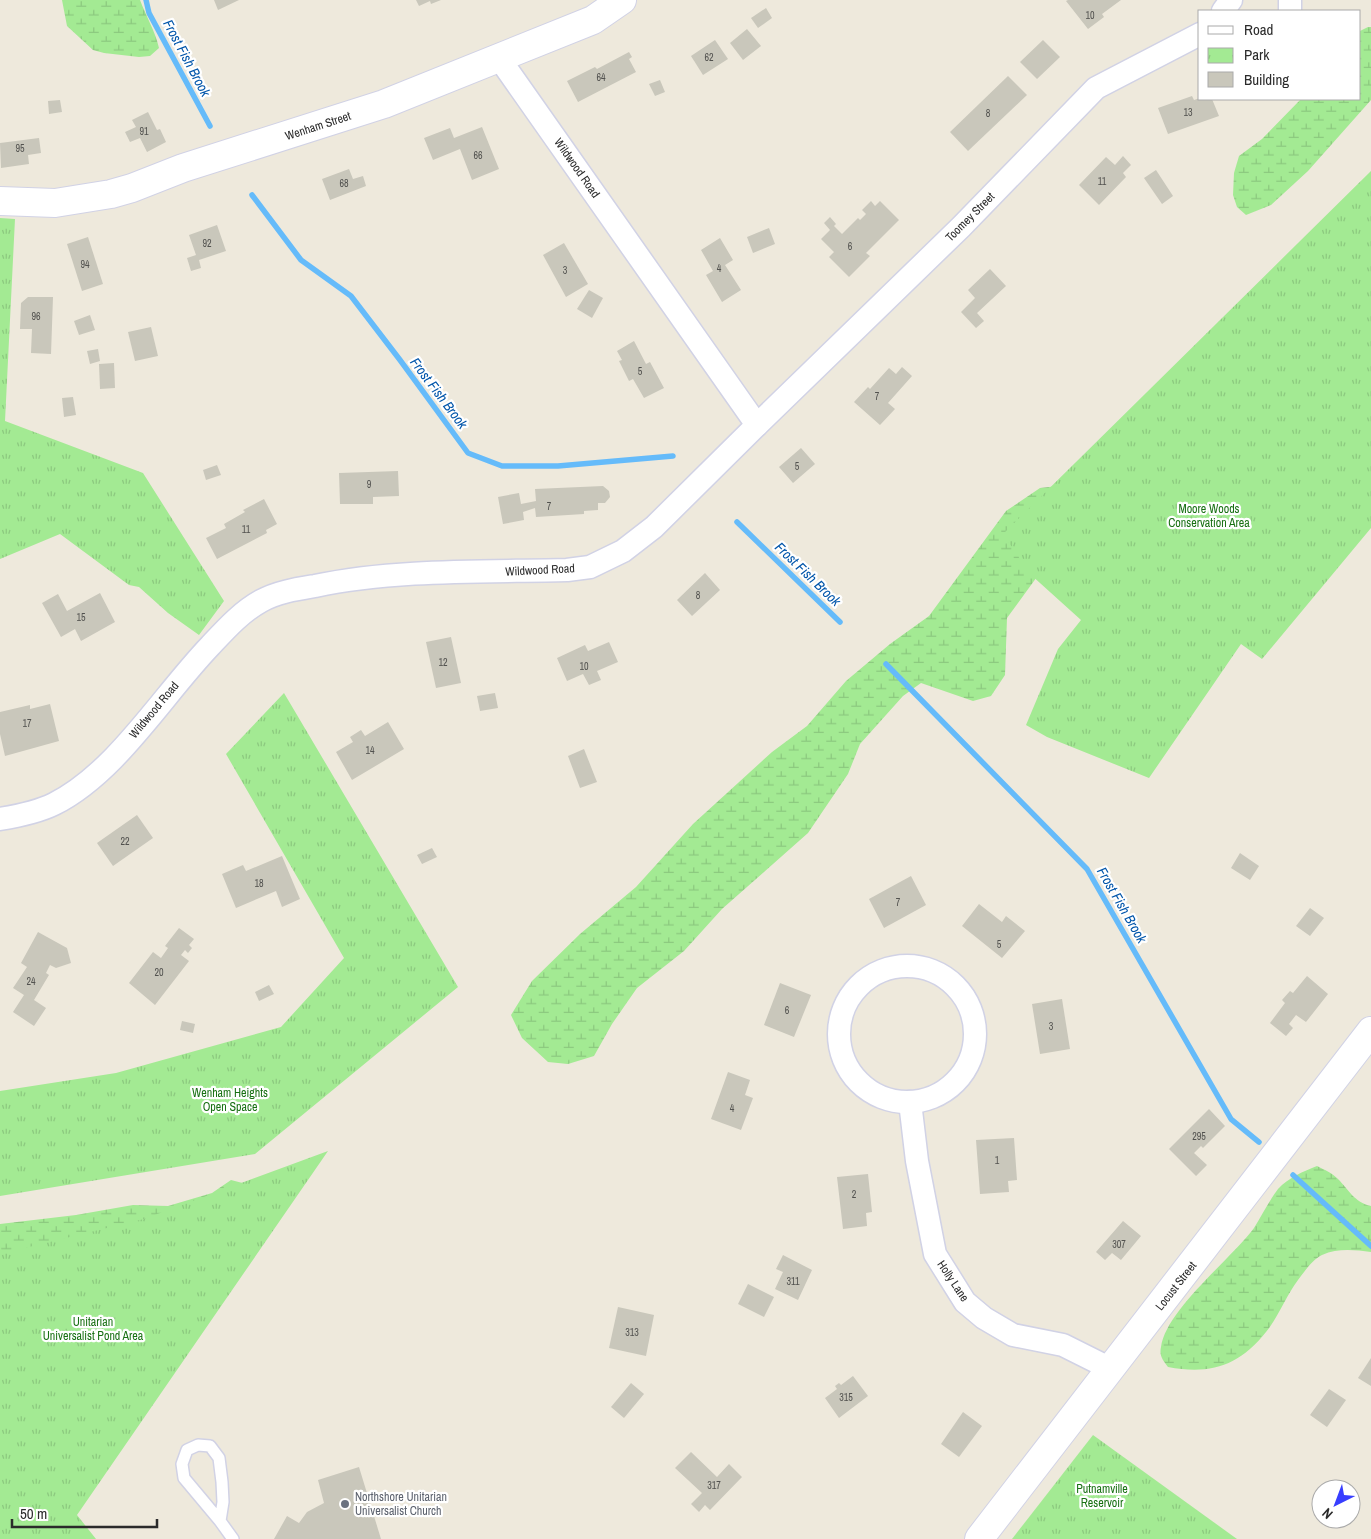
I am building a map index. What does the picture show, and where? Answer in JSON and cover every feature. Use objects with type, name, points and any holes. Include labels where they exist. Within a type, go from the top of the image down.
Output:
[{"type":"main road","name":"Wenham Street","points":[[0,201],[55,203],[111,194],[183,168],[384,104],[593,20],[622,0]]},
{"type":"main road","name":"Locust Street","points":[[979,1539],[1371,1031]]},
{"type":"street","name":"Toomey Street","points":[[757,425],[960,227],[1096,88],[1198,35]]},
{"type":"street","name":"Wildwood Road","points":[[0,819],[54,804],[86,784],[110,763],[191,666],[222,633],[239,617],[261,601],[289,591],[334,582],[404,575],[567,570],[590,567],[623,551],[654,527],[757,425],[499,58]]},
{"type":"street","points":[[898,966],[921,967],[940,974],[955,986],[967,1002],[973,1020],[974,1040],[970,1058],[961,1075],[947,1089],[930,1098],[910,1102],[888,1099],[867,1089],[850,1072],[841,1051],[838,1028],[844,1006],[857,986],[876,972],[898,966]]},
{"type":"street","name":"Holly Lane","points":[[910,1102],[917,1161],[935,1254],[964,1302],[984,1318],[1013,1335],[1064,1345],[1111,1369]]},
{"type":"lane","points":[[220,1520],[223,1502],[219,1458],[210,1446],[198,1445],[187,1450],[182,1464],[184,1478],[220,1520],[233,1539]]},
{"type":"green space","points":[[62,0],[140,0],[159,48],[150,56],[139,57],[93,50],[67,26]]},
{"type":"green space","points":[[1371,27],[1371,100],[1308,171],[1271,205],[1246,215],[1237,207],[1233,195],[1234,173],[1239,156],[1262,139],[1300,100],[1361,100],[1361,30]]},
{"type":"green space","name":"Moore Woods Conservation Area","points":[[1371,171],[1371,528],[1262,659],[1241,644],[1149,778],[1047,737],[1026,725],[1058,649],[1081,620],[1030,574],[1003,534]]},
{"type":"green space","points":[[0,218],[15,219],[5,421],[143,473],[224,601],[199,635],[168,613],[139,587],[129,585],[60,534],[0,559]]},
{"type":"green space","points":[[1058,486],[1063,541],[1007,618],[1005,675],[991,696],[973,701],[921,683],[903,696],[860,744],[848,774],[808,833],[722,909],[684,951],[637,988],[612,1024],[594,1056],[568,1064],[548,1062],[522,1038],[511,1015],[532,981],[580,934],[636,887],[693,824],[772,752],[807,726],[846,681],[890,644],[929,616],[1006,511],[1040,488]]},
{"type":"green space","name":"Wenham Heights Open Space","points":[[284,693],[458,987],[255,1154],[0,1196],[0,1091],[116,1073],[281,1027],[344,958],[226,754]]},
{"type":"green space","name":"Unitarian Universalist Pond Area","points":[[328,1151],[77,1515],[96,1539],[0,1539],[0,1254],[144,1219]]},
{"type":"green space","points":[[1317,1166],[1336,1177],[1360,1202],[1371,1206],[1371,1252],[1340,1250],[1315,1259],[1294,1286],[1266,1332],[1256,1344],[1234,1360],[1223,1365],[1197,1370],[1168,1367],[1162,1358],[1161,1347],[1165,1333],[1174,1317],[1254,1228],[1278,1189],[1291,1178]]},
{"type":"green space","points":[[231,1180],[265,1189],[0,1381],[0,1224],[76,1215],[133,1205],[168,1206],[212,1193]]},
{"type":"green space","name":"Putnamville Reservoir","points":[[1093,1435],[1237,1539],[1012,1539]]},
{"type":"building","points":[[214,0],[239,0],[218,10]]},
{"type":"building","points":[[416,0],[441,0],[431,4],[430,1],[419,6]]},
{"type":"building","points":[[1121,0],[1102,14],[1104,17],[1088,29],[1066,1]]},
{"type":"building","points":[[766,8],[772,18],[758,28],[751,18]]},
{"type":"building","points":[[747,29],[761,46],[743,60],[730,43]]},
{"type":"building","points":[[715,40],[728,59],[703,75],[691,56]]},
{"type":"building","points":[[1043,40],[1060,57],[1037,79],[1020,62]]},
{"type":"building","points":[[629,52],[632,57],[629,59],[636,72],[578,102],[567,81],[595,67],[597,69]]},
{"type":"building","points":[[1008,76],[1027,95],[968,151],[950,132]]},
{"type":"building","points":[[660,80],[665,92],[655,96],[649,84]]},
{"type":"building","points":[[1192,96],[1194,100],[1212,100],[1219,116],[1168,134],[1158,108]]},
{"type":"building","points":[[60,100],[62,112],[49,114],[48,101]]},
{"type":"building","points":[[148,112],[157,130],[160,129],[166,142],[147,152],[140,138],[130,142],[125,132],[136,127],[132,120]]},
{"type":"building","points":[[482,127],[499,169],[472,180],[460,149],[433,160],[424,138],[450,128],[454,138]]},
{"type":"building","points":[[39,138],[41,153],[28,155],[29,164],[1,168],[0,143]]},
{"type":"building","points":[[1123,156],[1131,165],[1123,173],[1126,177],[1099,205],[1079,185],[1106,157],[1115,165]]},
{"type":"building","points":[[349,169],[353,179],[363,176],[366,186],[330,200],[322,179]]},
{"type":"building","points":[[1156,170],[1173,196],[1162,204],[1144,178]]},
{"type":"building","points":[[871,201],[875,206],[880,201],[899,220],[866,253],[870,256],[849,277],[829,257],[834,252],[821,239],[830,230],[824,223],[830,217],[836,224],[834,226],[842,234],[858,218],[860,220],[866,214],[862,210]]},
{"type":"building","points":[[217,225],[226,251],[199,260],[201,268],[191,271],[187,258],[196,255],[189,235]]},
{"type":"building","points":[[769,228],[775,244],[753,253],[747,237]]},
{"type":"building","points":[[88,237],[103,284],[82,291],[67,244]]},
{"type":"building","points":[[720,238],[733,260],[725,265],[741,290],[722,302],[706,275],[713,271],[701,250]]},
{"type":"building","points":[[564,243],[588,284],[566,297],[543,255]]},
{"type":"building","points":[[990,269],[1006,286],[977,313],[984,321],[976,328],[961,312],[975,298],[968,290]]},
{"type":"building","points":[[589,290],[603,298],[592,318],[577,309]]},
{"type":"building","points":[[28,297],[53,297],[51,354],[31,353],[32,329],[20,329],[21,303]]},
{"type":"building","points":[[90,315],[95,330],[79,335],[74,321]]},
{"type":"building","points":[[151,327],[158,356],[135,361],[128,332]]},
{"type":"building","points":[[634,341],[646,364],[650,362],[664,388],[644,398],[633,379],[629,381],[619,361],[622,360],[617,351]]},
{"type":"building","points":[[98,349],[100,361],[90,364],[87,351]]},
{"type":"building","points":[[114,363],[115,388],[100,389],[99,364]]},
{"type":"building","points":[[902,367],[912,376],[888,403],[895,409],[880,425],[854,402],[868,387],[870,389],[889,368],[896,374]]},
{"type":"building","points":[[73,397],[76,415],[64,417],[62,398]]},
{"type":"building","points":[[801,448],[815,464],[793,483],[779,467]]},
{"type":"building","points":[[217,465],[221,475],[206,480],[203,470]]},
{"type":"building","points":[[398,471],[399,496],[373,497],[373,504],[340,504],[339,473]]},
{"type":"building","points":[[603,486],[609,491],[610,497],[605,503],[598,503],[598,510],[584,511],[584,514],[536,517],[535,508],[523,512],[524,520],[503,524],[498,497],[519,493],[521,504],[536,501],[535,489]]},
{"type":"building","points":[[264,499],[277,524],[266,530],[267,533],[217,559],[206,538],[226,528],[224,524],[245,512],[243,510]]},
{"type":"building","points":[[705,573],[720,590],[692,616],[677,600]]},
{"type":"building","points":[[100,593],[115,622],[81,641],[75,629],[61,637],[42,603],[58,594],[67,611]]},
{"type":"building","points":[[451,637],[461,683],[436,688],[426,642]]},
{"type":"building","points":[[609,642],[618,662],[597,671],[601,680],[589,685],[583,674],[567,681],[557,658],[585,645],[588,651]]},
{"type":"building","points":[[495,693],[498,708],[480,711],[477,696]]},
{"type":"building","points":[[50,704],[59,741],[5,756],[0,734],[0,712],[30,705],[30,709]]},
{"type":"building","points":[[388,722],[404,749],[352,780],[336,752],[353,742],[350,737],[361,730],[365,736]]},
{"type":"building","points":[[584,749],[597,782],[580,788],[568,756]]},
{"type":"building","points":[[137,815],[153,838],[113,866],[97,843]]},
{"type":"building","points":[[432,848],[437,857],[422,864],[417,855]]},
{"type":"building","points":[[1240,853],[1259,866],[1250,880],[1231,868]]},
{"type":"building","points":[[282,856],[300,899],[282,907],[276,891],[236,908],[222,874],[243,865],[246,871]]},
{"type":"building","points":[[911,876],[926,905],[884,928],[869,899]]},
{"type":"building","points":[[979,904],[1002,922],[1006,916],[1025,931],[1002,958],[962,926]]},
{"type":"building","points":[[1310,908],[1324,918],[1310,936],[1296,926]]},
{"type":"building","points":[[179,928],[194,939],[189,945],[192,948],[188,953],[185,950],[181,955],[189,961],[155,1005],[129,983],[153,952],[161,958],[168,948],[165,946]]},
{"type":"building","points":[[38,932],[67,948],[71,963],[56,968],[50,965],[46,973],[49,975],[34,1000],[46,1008],[34,1026],[13,1012],[24,995],[13,988],[27,967],[21,963]]},
{"type":"building","points":[[1307,976],[1328,994],[1306,1022],[1296,1015],[1289,1024],[1293,1028],[1286,1036],[1270,1023],[1285,1003],[1282,1000],[1290,991],[1293,993]]},
{"type":"building","points":[[780,983],[811,995],[794,1037],[764,1025]]},
{"type":"building","points":[[269,985],[274,994],[259,1001],[255,992]]},
{"type":"building","points":[[1062,999],[1070,1049],[1040,1054],[1032,1004]]},
{"type":"building","points":[[182,1021],[195,1024],[193,1033],[180,1030]]},
{"type":"building","points":[[728,1072],[750,1080],[745,1095],[753,1098],[741,1130],[711,1119]]},
{"type":"building","points":[[1209,1109],[1225,1126],[1203,1148],[1201,1146],[1194,1153],[1207,1165],[1196,1176],[1169,1149]]},
{"type":"building","points":[[1014,1138],[1017,1180],[1008,1181],[1009,1192],[980,1194],[976,1140]]},
{"type":"building","points":[[868,1174],[872,1212],[866,1213],[867,1226],[843,1229],[837,1177]]},
{"type":"building","points":[[1123,1221],[1141,1236],[1121,1260],[1112,1253],[1105,1260],[1096,1252]]},
{"type":"building","points":[[783,1255],[812,1270],[798,1300],[775,1289],[783,1272],[776,1269]]},
{"type":"building","points":[[748,1284],[774,1297],[764,1317],[738,1304]]},
{"type":"building","points":[[618,1307],[654,1315],[646,1356],[609,1348]]},
{"type":"building","points":[[1371,1358],[1371,1386],[1358,1378]]},
{"type":"building","points":[[853,1376],[868,1396],[839,1418],[825,1398],[837,1389],[835,1386],[839,1383],[841,1385]]},
{"type":"building","points":[[631,1383],[644,1394],[624,1418],[611,1407]]},
{"type":"building","points":[[1329,1389],[1346,1400],[1327,1427],[1310,1415]]},
{"type":"building","points":[[963,1412],[982,1426],[959,1457],[941,1444]]},
{"type":"building","points":[[691,1452],[717,1477],[729,1464],[742,1477],[710,1510],[705,1505],[699,1512],[691,1504],[702,1493],[675,1468]]},
{"type":"building","name":"Northshore Unitarian Universalist Church","points":[[359,1467],[381,1539],[274,1539],[287,1516],[299,1523],[307,1512],[324,1503],[318,1480]]},
{"type":"waterway","name":"Frost Fish Brook","points":[[146,0],[149,13],[210,126]]},
{"type":"waterway","name":"Frost Fish Brook","points":[[252,195],[301,260],[351,296],[468,453],[502,466],[558,466],[673,456]]},
{"type":"waterway","name":"Frost Fish Brook","points":[[737,522],[840,622]]},
{"type":"waterway","name":"Frost Fish Brook","points":[[886,664],[1087,869],[1231,1119],[1259,1142]]},
{"type":"waterway","name":"Frost Fish Brook","points":[[1293,1175],[1371,1246]]},
{"type":"place","name":"Northshore Unitarian Universalist Church","points":[[345,1504]]}]
